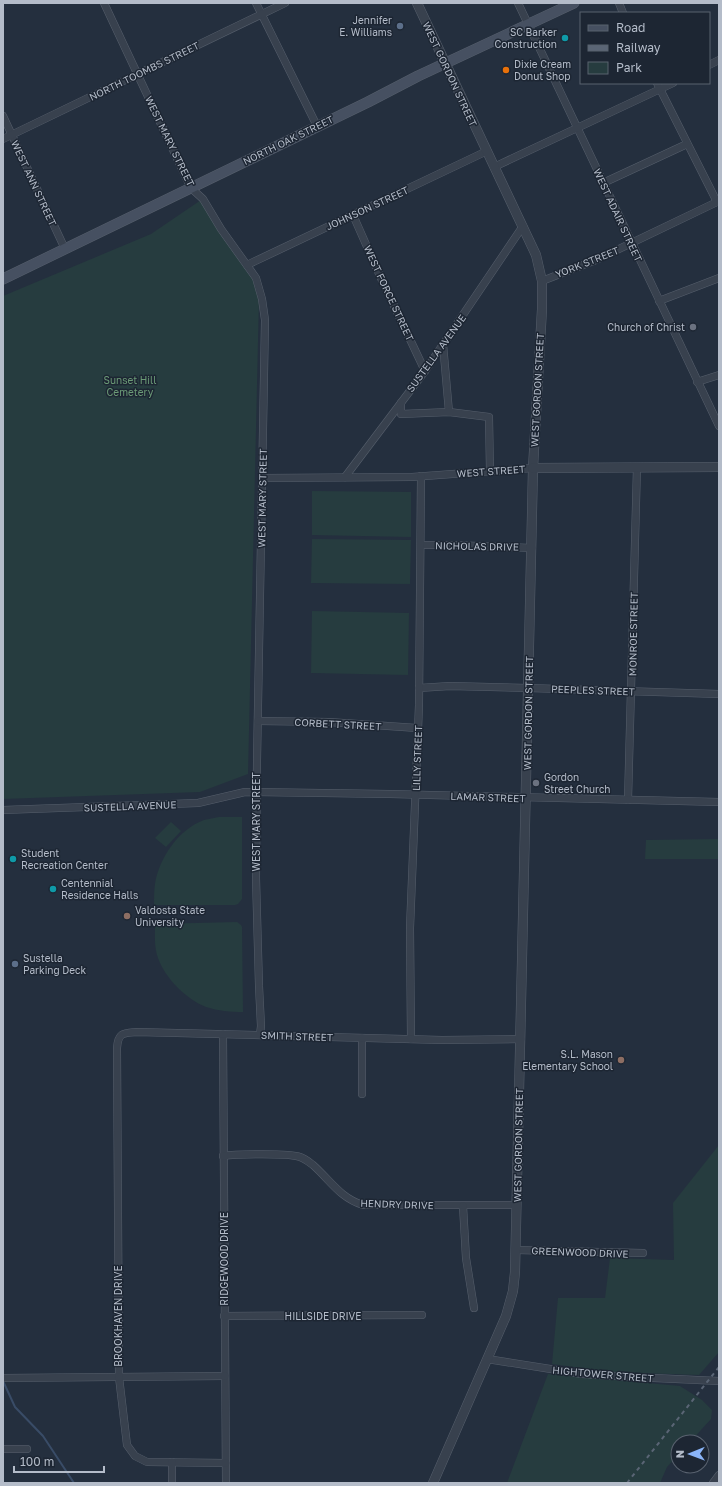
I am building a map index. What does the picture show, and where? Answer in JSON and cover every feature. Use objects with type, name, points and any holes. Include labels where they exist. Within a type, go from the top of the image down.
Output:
[{"type":"main road","name":"NORTH OAK STREET","points":[[3,279],[446,63],[574,3]]},
{"type":"street","name":"WEST MARY STREET","points":[[104,3],[191,188],[203,199],[221,230],[256,278],[262,299],[265,320],[256,793],[256,878],[261,1026],[260,1035]]},
{"type":"street","points":[[256,3],[317,126]]},
{"type":"street","name":"NORTH TOOMBS STREET","points":[[3,139],[286,3]]},
{"type":"street","name":"WEST GORDON STREET","points":[[417,3],[494,167],[524,226],[536,255],[542,281],[542,309],[533,468],[515,1272],[513,1291],[506,1316],[433,1483]]},
{"type":"street","name":"WEST ADAIR STREET","points":[[518,3],[719,426]]},
{"type":"street","points":[[710,64],[719,60]]},
{"type":"street","points":[[494,167],[577,128],[659,86],[687,144],[718,202]]},
{"type":"street","name":"WEST ANN STREET","points":[[3,116],[66,249]]},
{"type":"street","points":[[603,183],[687,144]]},
{"type":"street","name":"JOHNSON STREET","points":[[247,265],[487,151]]},
{"type":"street","name":"YORK STREET","points":[[542,281],[596,260],[718,202]]},
{"type":"street","name":"WEST FORCE STREET","points":[[353,215],[380,276],[425,370]]},
{"type":"street","name":"SUSTELLA AVENUE","points":[[345,477],[425,370],[524,226]]},
{"type":"street","points":[[659,301],[719,278]]},
{"type":"street","points":[[443,344],[449,412]]},
{"type":"street","points":[[697,382],[719,374]]},
{"type":"street","points":[[400,403],[401,414],[449,412],[489,417],[490,471]]},
{"type":"street","name":"MONROE STREET","points":[[628,800],[637,467]]},
{"type":"street","name":"WEST STREET","points":[[263,478],[421,476],[533,468],[719,467]]},
{"type":"street","name":"LILLY STREET","points":[[411,1039],[410,928],[419,688],[421,476]]},
{"type":"street","name":"NICHOLAS DRIVE","points":[[421,545],[532,548]]},
{"type":"street","name":"PEEPLES STREET","points":[[419,688],[450,686],[719,694]]},
{"type":"street","name":"CORBETT STREET","points":[[258,721],[329,722],[417,728]]},
{"type":"street","name":"SUSTELLA AVENUE","points":[[3,810],[198,803],[245,792],[256,793]]},
{"type":"street","name":"LAMAR STREET","points":[[256,793],[302,792],[719,802]]},
{"type":"street","name":"SMITH STREET","points":[[117,1080],[117,1043],[118,1038],[124,1033],[137,1032],[411,1039],[521,1039]]},
{"type":"street","name":"RIDGEWOOD DRIVE","points":[[223,1034],[226,1483]]},
{"type":"street","points":[[362,1038],[362,1094]]},
{"type":"street","name":"BROOKHAVEN DRIVE","points":[[117,1080],[119,1377],[127,1445],[139,1459],[147,1462],[226,1463]]},
{"type":"street","name":"HENDRY DRIVE","points":[[223,1156],[231,1154],[300,1156],[312,1165],[348,1199],[363,1205],[517,1206]]},
{"type":"street","points":[[463,1206],[466,1258],[474,1308]]},
{"type":"street","name":"GREENWOOD DRIVE","points":[[516,1250],[643,1253]]},
{"type":"street","name":"HILLSIDE DRIVE","points":[[224,1316],[422,1315]]},
{"type":"street","name":"HIGHTOWER STREET","points":[[488,1359],[582,1374],[632,1378],[719,1381]]},
{"type":"street","points":[[3,1378],[225,1376]]},
{"type":"street","points":[[3,1449],[27,1449]]},
{"type":"street","points":[[172,1462],[172,1483]]},
{"type":"street","points":[[713,1483],[719,1475]]},
{"type":"green space","name":"Sunset Hill Cemetery","points":[[201,200],[221,234],[253,280],[259,298],[248,774],[200,792],[3,799],[3,296],[151,234]]},
{"type":"green space","points":[[312,491],[411,492],[411,537],[312,535]]},
{"type":"green space","points":[[312,539],[411,540],[410,584],[311,583]]},
{"type":"green space","points":[[312,611],[409,613],[408,675],[311,673]]},
{"type":"green space","points":[[219,817],[242,817],[242,899],[235,905],[154,905],[157,874],[172,846],[186,830],[195,824],[204,820]]},
{"type":"green space","points":[[171,822],[181,831],[166,847],[155,838]]},
{"type":"green space","points":[[719,839],[719,859],[645,859],[646,840]]},
{"type":"green space","points":[[237,922],[242,927],[243,1012],[224,1011],[206,1007],[191,999],[177,987],[161,966],[156,950],[155,924]]},
{"type":"green space","points":[[719,1145],[719,1352],[699,1375],[612,1372],[552,1364],[558,1298],[605,1298],[610,1258],[674,1260],[673,1203]]},
{"type":"green space","points":[[548,1374],[680,1386],[702,1400],[712,1410],[711,1419],[697,1434],[670,1434],[670,1464],[660,1483],[507,1483]]},
{"type":"waterway","points":[[3,1381],[15,1407],[43,1436],[74,1483]]},
{"type":"railway","points":[[627,1483],[719,1367]]},
{"type":"place","name":"Jennifer E. Williams","points":[[400,26]]},
{"type":"place","name":"SC Barker Construction","points":[[565,38]]},
{"type":"place","name":"Dixie Cream Donut Shop","points":[[506,70]]},
{"type":"place","name":"Church of Christ","points":[[693,327]]},
{"type":"place","name":"Gordon Street Church","points":[[536,783]]},
{"type":"place","name":"Student Recreation Center","points":[[13,859]]},
{"type":"place","name":"Centennial Residence Halls","points":[[53,889]]},
{"type":"place","name":"Valdosta State University","points":[[127,916]]},
{"type":"place","name":"Sustella Parking Deck","points":[[15,964]]},
{"type":"place","name":"S.L. Mason Elementary School","points":[[621,1060]]}]
